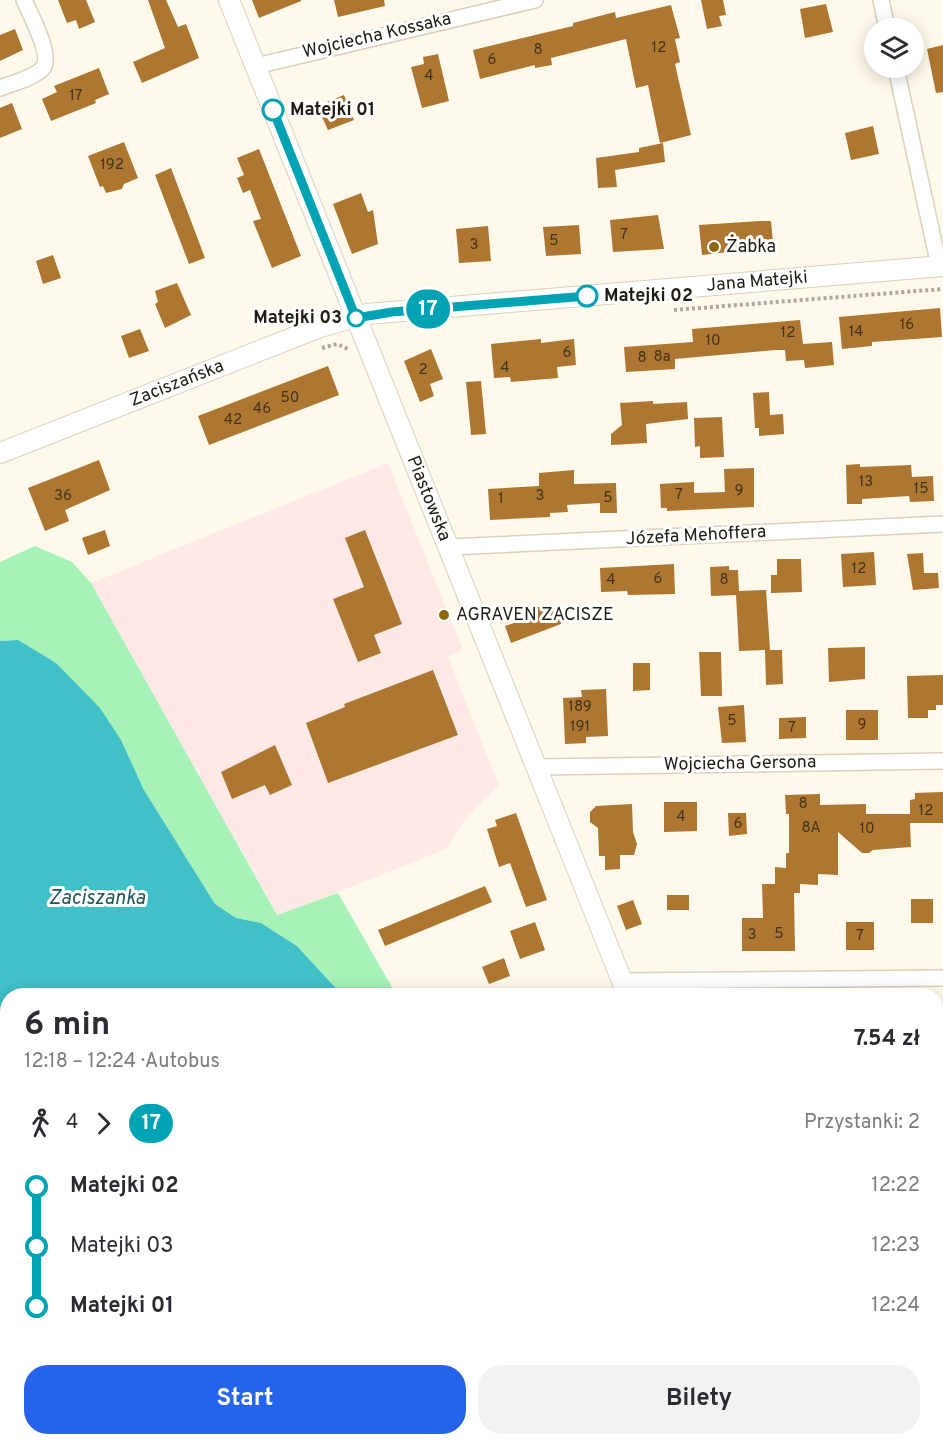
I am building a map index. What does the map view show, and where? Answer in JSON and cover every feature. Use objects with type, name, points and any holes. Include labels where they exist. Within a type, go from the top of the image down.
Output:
[{"type":"street","points":[[0,88],[40,71],[45,66],[47,55],[24,0]]},
{"type":"street","name":"Piastowska","points":[[230,0],[625,988]]},
{"type":"street","name":"Wojciecha Kossaka","points":[[255,66],[535,0]]},
{"type":"street","points":[[881,0],[885,18]]},
{"type":"street","points":[[898,78],[941,266]]},
{"type":"street","name":"Jana Matejki","points":[[356,318],[392,312],[941,266]]},
{"type":"street","name":"Zaciszańska","points":[[0,453],[320,327],[356,318]]},
{"type":"street","name":"Józefa Mehoffera","points":[[449,547],[943,524]]},
{"type":"street","name":"Wojciecha Gersona","points":[[537,767],[943,761]]},
{"type":"street","points":[[654,988],[943,978]]},
{"type":"path","points":[[673,310],[943,289]]},
{"type":"shaded area","points":[[388,463],[463,650],[448,657],[499,785],[464,821],[446,849],[278,916],[91,583]]},
{"type":"green space","points":[[35,546],[72,562],[91,583],[277,915],[338,893],[392,988],[336,988],[297,946],[261,923],[236,918],[215,904],[144,790],[121,740],[18,640],[0,641],[0,562]]},
{"type":"water","name":"Zaciszanka","points":[[18,640],[56,663],[100,708],[121,740],[144,790],[215,904],[236,918],[261,923],[297,946],[336,988],[0,988],[0,641]]},
{"type":"building","points":[[58,0],[86,0],[95,22],[79,29],[76,20],[67,23]]},
{"type":"building","points":[[148,0],[166,0],[178,27],[186,24],[199,58],[142,83],[133,62],[165,48]]},
{"type":"building","points":[[252,0],[301,0],[301,1],[259,18]]},
{"type":"building","points":[[334,0],[384,0],[385,6],[338,17]]},
{"type":"building","points":[[701,0],[723,0],[726,15],[719,16],[722,26],[707,29]]},
{"type":"building","points":[[826,4],[833,32],[805,38],[800,9]]},
{"type":"building","points":[[671,5],[680,38],[675,39],[680,62],[675,64],[691,135],[660,143],[648,85],[636,88],[626,39],[551,58],[552,65],[535,68],[535,65],[480,79],[473,50],[573,26],[573,23],[615,12],[616,18]]},
{"type":"building","points":[[15,29],[23,50],[0,61],[0,35]]},
{"type":"building","points":[[943,45],[943,92],[936,93],[927,49]]},
{"type":"building","points":[[438,54],[449,101],[422,108],[411,67],[424,64],[423,57]]},
{"type":"building","points":[[99,68],[109,94],[95,100],[96,103],[51,121],[42,99],[57,92],[54,86]]},
{"type":"building","points":[[344,95],[354,120],[328,130],[317,106]]},
{"type":"building","points":[[12,103],[22,129],[0,138],[0,108]]},
{"type":"building","points":[[873,126],[879,154],[851,160],[845,133]]},
{"type":"building","points":[[124,142],[138,178],[124,184],[122,189],[106,193],[103,186],[100,187],[88,156]]},
{"type":"building","points":[[663,143],[665,162],[615,170],[617,187],[598,188],[596,158],[639,152],[639,148]]},
{"type":"building","points":[[259,149],[301,256],[272,268],[253,221],[261,219],[250,190],[243,193],[237,178],[244,175],[237,158]]},
{"type":"building","points":[[171,168],[205,258],[189,264],[155,175]]},
{"type":"building","points":[[361,193],[368,212],[373,210],[378,244],[352,254],[333,204]]},
{"type":"building","points":[[658,215],[664,249],[613,252],[610,220]]},
{"type":"building","points":[[771,221],[773,243],[727,248],[728,252],[702,255],[699,225]]},
{"type":"building","points":[[579,225],[581,254],[546,256],[543,227]]},
{"type":"building","points":[[488,226],[491,261],[459,263],[456,229]]},
{"type":"building","points":[[53,255],[61,278],[43,284],[36,261]]},
{"type":"building","points":[[177,283],[191,315],[165,328],[155,304],[158,302],[155,291]]},
{"type":"building","points":[[940,308],[942,337],[872,342],[872,346],[842,349],[839,317]]},
{"type":"building","points":[[800,320],[803,344],[832,342],[834,365],[805,368],[804,360],[786,361],[785,350],[775,350],[675,359],[675,369],[626,372],[624,347],[693,342],[692,329]]},
{"type":"building","points":[[140,329],[149,351],[129,358],[121,336]]},
{"type":"building","points":[[541,339],[541,343],[574,339],[576,365],[557,367],[558,378],[511,382],[510,377],[494,378],[491,344]]},
{"type":"building","points":[[431,349],[443,379],[430,384],[434,396],[420,402],[404,361]]},
{"type":"building","points":[[328,366],[339,395],[209,445],[198,416]]},
{"type":"building","points":[[481,381],[486,434],[471,435],[466,382]]},
{"type":"building","points":[[769,392],[770,415],[783,414],[784,434],[759,436],[759,428],[755,428],[753,393]]},
{"type":"building","points":[[653,401],[653,404],[687,402],[688,419],[646,424],[647,443],[611,445],[611,434],[622,425],[620,403]]},
{"type":"building","points":[[722,417],[724,457],[700,458],[700,446],[695,447],[694,418]]},
{"type":"building","points":[[99,460],[110,490],[65,510],[69,521],[45,531],[28,488]]},
{"type":"building","points":[[860,464],[860,467],[911,465],[912,477],[933,476],[934,501],[910,502],[909,496],[862,499],[862,504],[847,504],[846,465]]},
{"type":"building","points":[[754,468],[754,507],[667,511],[667,508],[661,508],[660,484],[694,482],[694,493],[725,492],[724,469]]},
{"type":"building","points":[[574,470],[574,484],[616,483],[617,513],[600,513],[600,503],[567,505],[568,512],[550,513],[550,517],[490,520],[488,489],[539,486],[539,473]]},
{"type":"building","points":[[105,530],[110,546],[88,555],[82,538]]},
{"type":"building","points":[[365,530],[402,624],[374,635],[381,653],[358,662],[333,599],[364,587],[345,538]]},
{"type":"building","points":[[874,552],[876,585],[843,587],[841,554]]},
{"type":"building","points":[[923,553],[924,573],[938,573],[939,588],[913,590],[907,554]]},
{"type":"building","points":[[777,559],[801,559],[802,592],[771,593],[771,575],[777,575]]},
{"type":"building","points":[[674,564],[675,594],[628,595],[627,591],[601,592],[600,568]]},
{"type":"building","points":[[729,566],[729,570],[738,570],[739,591],[766,590],[770,650],[782,650],[783,684],[766,685],[765,650],[739,651],[736,595],[711,596],[710,567]]},
{"type":"building","points":[[546,604],[547,610],[560,609],[561,624],[511,643],[505,626],[514,623],[512,617]]},
{"type":"building","points":[[865,647],[865,679],[829,682],[828,648]]},
{"type":"building","points":[[699,652],[721,652],[722,696],[701,696]]},
{"type":"building","points":[[633,663],[650,663],[650,690],[633,691]]},
{"type":"building","points":[[433,670],[458,735],[328,783],[306,723],[345,707],[344,704]]},
{"type":"building","points":[[943,675],[943,705],[936,705],[936,710],[928,710],[928,718],[908,718],[907,676]]},
{"type":"building","points":[[606,689],[608,736],[586,737],[586,743],[565,744],[563,698],[582,697],[581,690]]},
{"type":"building","points":[[744,705],[746,742],[722,743],[718,707]]},
{"type":"building","points":[[846,710],[878,710],[878,740],[846,740]]},
{"type":"building","points":[[806,717],[806,738],[779,739],[779,718]]},
{"type":"building","points":[[275,745],[292,785],[270,795],[265,785],[232,799],[221,772]]},
{"type":"building","points":[[943,792],[943,823],[910,823],[911,847],[862,853],[838,832],[838,875],[818,874],[818,885],[800,884],[800,893],[794,893],[795,951],[742,951],[742,918],[763,918],[762,884],[775,884],[775,867],[786,868],[786,853],[789,853],[789,814],[786,814],[785,795],[820,794],[820,805],[866,804],[866,814],[910,814],[910,800],[915,799],[915,793]]},
{"type":"building","points":[[664,802],[697,802],[697,831],[664,832]]},
{"type":"building","points":[[632,804],[633,832],[637,844],[634,855],[620,855],[620,869],[605,870],[605,856],[599,856],[598,828],[590,822],[590,812],[596,806]]},
{"type":"building","points":[[516,813],[547,900],[526,907],[510,863],[499,867],[487,829],[497,826],[495,820]]},
{"type":"building","points":[[728,813],[746,813],[747,834],[729,836]]},
{"type":"building","points":[[485,886],[492,902],[385,946],[378,930]]},
{"type":"building","points":[[667,895],[689,895],[689,910],[667,910]]},
{"type":"building","points":[[911,899],[933,899],[933,923],[911,923]]},
{"type":"building","points":[[633,900],[642,924],[626,930],[617,906]]},
{"type":"building","points":[[535,922],[545,950],[520,959],[510,931]]},
{"type":"building","points":[[846,922],[874,922],[874,950],[846,950]]},
{"type":"building","points":[[504,958],[510,976],[489,984],[482,967]]},
{"type":"bus line","name":"17","points":[[273,110],[356,318],[367,314],[587,296]]},
{"type":"place","name":"Matejki 01","points":[[273,110]]},
{"type":"place","name":"Żabka","points":[[714,247]]},
{"type":"place","name":"Matejki 02","points":[[587,296]]},
{"type":"place","name":"Matejki 03","points":[[356,318]]},
{"type":"place","name":"AGRAVEN ZACISZE","points":[[444,615]]}]
